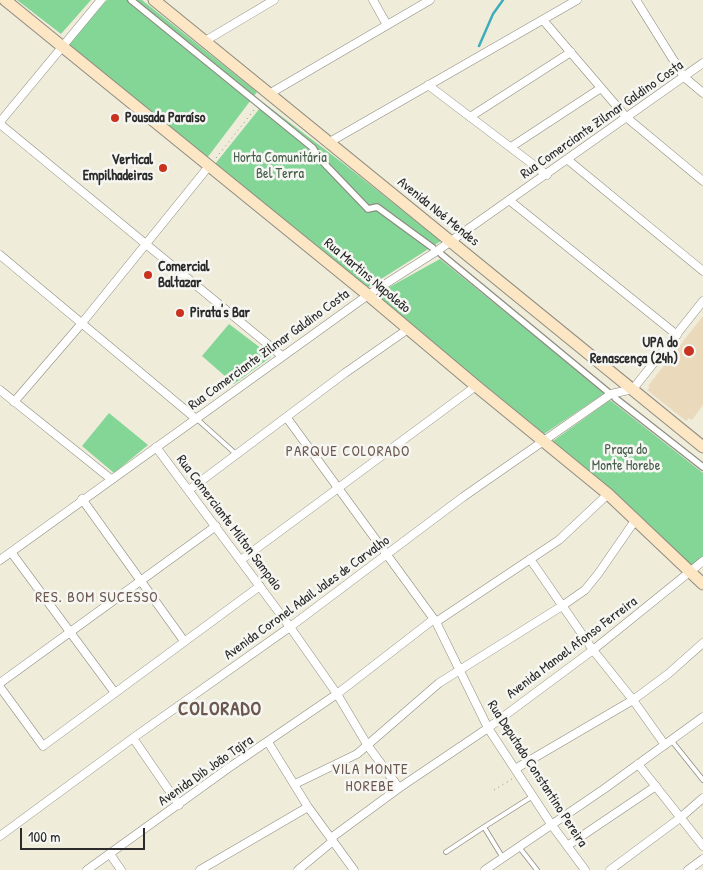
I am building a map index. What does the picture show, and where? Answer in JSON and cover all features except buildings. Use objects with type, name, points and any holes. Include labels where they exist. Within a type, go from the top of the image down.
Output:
[{"type":"main road","name":"Rua Martins Napoleão","points":[[5,0],[545,441],[636,519],[703,584]]},
{"type":"main road","name":"Avenida Noé Mendes","points":[[154,0],[703,447]]},
{"type":"street","points":[[101,0],[0,123],[282,356]]},
{"type":"street","points":[[131,0],[312,148],[320,159],[368,209],[377,207],[433,248]]},
{"type":"street","points":[[205,40],[274,0]]},
{"type":"street","points":[[373,0],[387,25]]},
{"type":"street","points":[[269,94],[430,0]]},
{"type":"street","points":[[328,143],[577,0]]},
{"type":"street","points":[[636,0],[684,77],[703,93]]},
{"type":"street","points":[[543,20],[626,117],[703,181]]},
{"type":"street","points":[[470,117],[571,52]]},
{"type":"street","name":"Rua Comerciante Zilmar Galdino Costa","points":[[0,560],[82,499],[368,295],[450,242],[508,200],[547,175],[703,63]]},
{"type":"street","points":[[428,85],[547,175]]},
{"type":"street","points":[[511,147],[601,88]]},
{"type":"street","points":[[568,160],[703,271]]},
{"type":"street","points":[[14,402],[82,323],[209,166]]},
{"type":"street","points":[[508,200],[677,335]]},
{"type":"street","points":[[441,254],[608,392]]},
{"type":"street","points":[[0,255],[195,418]]},
{"type":"street","points":[[633,389],[703,301]]},
{"type":"street","points":[[189,490],[345,373],[408,329]]},
{"type":"street","points":[[241,560],[476,386]]},
{"type":"street","name":"Avenida Coronel Adail Jales de Carvalho","points":[[0,836],[133,738],[290,627],[464,497],[611,394],[633,389]]},
{"type":"street","points":[[0,390],[111,479]]},
{"type":"street","points":[[615,398],[703,467]]},
{"type":"street","name":"Rua Deputado Constantino Pereira","points":[[287,418],[435,621],[488,728],[551,824],[585,870]]},
{"type":"street","name":"Rua Comerciante Milton Sampaio","points":[[156,447],[290,627],[336,694],[368,746],[399,788]]},
{"type":"street","name":"Avenida Dib João Tajra","points":[[87,870],[336,694],[435,621],[559,540],[608,494]]},
{"type":"street","points":[[82,499],[184,641]]},
{"type":"street","points":[[295,784],[347,760],[368,746],[439,684],[562,606],[591,584],[636,519]]},
{"type":"street","points":[[0,683],[216,526]]},
{"type":"street","points":[[11,552],[115,693]]},
{"type":"street","points":[[530,559],[593,650],[668,743]]},
{"type":"street","name":"Avenida Manoel Afonso Ferreira","points":[[298,870],[332,840],[399,788],[488,728],[593,650],[703,562]]},
{"type":"street","points":[[0,687],[43,746],[260,586]]},
{"type":"street","points":[[517,772],[633,700],[668,674],[703,643]]},
{"type":"street","points":[[485,870],[702,719]]},
{"type":"street","points":[[133,738],[179,805]]},
{"type":"street","points":[[268,742],[308,807],[354,870]]},
{"type":"street","points":[[638,764],[703,846]]},
{"type":"street","points":[[567,846],[656,786]]},
{"type":"street","points":[[610,870],[680,818],[703,798]]},
{"type":"street","points":[[200,870],[308,807]]},
{"type":"street","points":[[110,854],[122,870]]},
{"type":"street","points":[[688,870],[703,858]]},
{"type":"lane","points":[[195,418],[236,454]]},
{"type":"lane","points":[[668,743],[703,780]]},
{"type":"lane","points":[[446,852],[533,796]]},
{"type":"lane","points":[[484,827],[503,858]]},
{"type":"lane","points":[[519,847],[537,870]]},
{"type":"path","points":[[209,166],[258,104]]},
{"type":"path","points":[[494,790],[517,772]]},
{"type":"shaded area","name":"UPA do Renascença (24h)","points":[[703,316],[703,405],[692,420],[689,418],[686,421],[647,390],[650,387],[648,386]]},
{"type":"green space","points":[[17,0],[91,0],[61,34]]},
{"type":"green space","points":[[107,0],[142,0],[257,92],[207,158],[68,44]]},
{"type":"green space","name":"Horta Comunitária Bel Terra","points":[[264,103],[441,241],[367,288],[215,164]]},
{"type":"green space","points":[[440,259],[605,393],[544,434],[375,295]]},
{"type":"green space","points":[[229,324],[271,357],[234,384],[202,356]]},
{"type":"green space","name":"Praça do Monte Horebe","points":[[610,400],[703,473],[703,557],[692,566],[636,512],[553,441]]},
{"type":"green space","points":[[109,413],[148,445],[114,473],[82,446]]},
{"type":"waterway","points":[[479,46],[493,14],[503,0]]},
{"type":"place","name":"Pousada Paraíso","points":[[115,118]]},
{"type":"place","name":"Vertical Empilhadeiras","points":[[163,168]]},
{"type":"place","name":"Comercial Baltazar","points":[[148,275]]},
{"type":"place","name":"Pirata's Bar","points":[[180,313]]},
{"type":"place","name":"UPA do Renascença (24h)","points":[[689,351]]},
{"type":"district","name":"PARQUE COLORADO","points":[[348,452]]},
{"type":"district","name":"RES. BOM SUCESSO","points":[[97,598]]},
{"type":"district","name":"COLORADO","points":[[220,710]]},
{"type":"district","name":"VILA MONTE HOREBE","points":[[370,778]]}]
